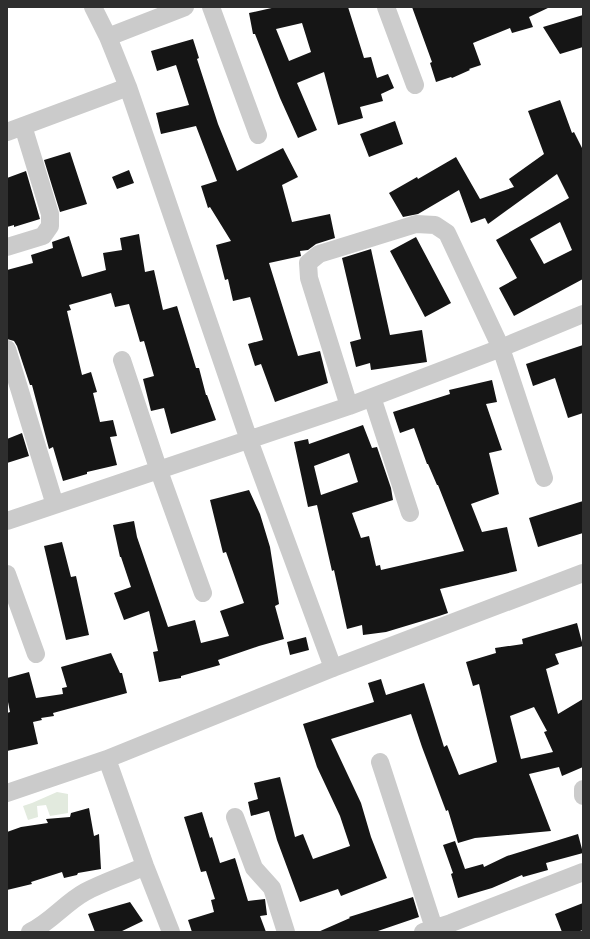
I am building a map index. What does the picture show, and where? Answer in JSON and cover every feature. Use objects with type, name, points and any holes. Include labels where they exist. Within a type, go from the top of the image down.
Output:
[{"type":"street","points":[[93,7],[108,37],[128,87],[249,440],[332,668]]},
{"type":"street","points":[[108,37],[185,7]]},
{"type":"street","points":[[211,7],[258,135]]},
{"type":"street","points":[[386,7],[415,85]]},
{"type":"street","points":[[7,247],[43,236],[50,226],[50,214],[15,129],[128,87]]},
{"type":"street","points":[[349,406],[308,278],[308,263],[319,254],[416,224],[435,225],[447,233],[501,348],[544,478]]},
{"type":"street","points":[[7,522],[349,406],[501,348],[583,314]]},
{"type":"street","points":[[7,349],[55,505]]},
{"type":"street","points":[[122,360],[159,471],[203,593]]},
{"type":"street","points":[[372,397],[410,513]]},
{"type":"street","points":[[7,793],[107,759],[332,668],[583,573]]},
{"type":"street","points":[[7,574],[36,654]]},
{"type":"street","points":[[107,759],[145,866],[171,932]]},
{"type":"street","points":[[380,762],[441,929],[583,872]]},
{"type":"street","points":[[583,789],[583,796]]},
{"type":"street","points":[[234,817],[254,868],[272,888],[286,932]]},
{"type":"street","points":[[30,932],[39,928],[85,892],[145,866]]},
{"type":"shaded area","points":[[57,792],[68,794],[68,813],[50,816],[46,805],[37,806],[38,817],[28,820],[23,806]]},
{"type":"building","points":[[276,7],[348,7],[364,58],[371,57],[377,78],[388,74],[394,88],[381,94],[383,101],[360,107],[363,118],[338,125],[324,72],[297,83],[317,130],[298,138],[280,98],[255,34],[253,34],[249,13]],"holes":[[[302,23],[311,52],[289,61],[276,29]]]},
{"type":"building","points":[[412,7],[550,7],[529,17],[533,27],[512,33],[510,28],[473,43],[481,65],[469,69],[470,70],[452,78],[451,77],[436,82],[430,63],[432,62]]},
{"type":"building","points":[[583,15],[583,47],[560,54],[543,27]]},
{"type":"building","points":[[193,39],[199,58],[197,59],[218,124],[237,171],[283,148],[298,177],[282,185],[292,222],[330,214],[335,238],[316,244],[308,250],[300,251],[301,256],[269,263],[298,356],[320,351],[328,383],[275,402],[261,364],[255,366],[248,344],[263,340],[250,297],[233,301],[228,279],[225,280],[216,245],[231,241],[210,207],[208,208],[201,186],[217,181],[196,126],[161,134],[156,113],[189,105],[176,65],[157,71],[151,51]]},
{"type":"building","points":[[560,100],[572,133],[574,132],[583,150],[583,279],[514,316],[499,288],[517,278],[496,240],[569,198],[557,174],[488,224],[485,218],[471,223],[459,190],[418,214],[403,217],[389,193],[417,177],[418,179],[456,157],[480,199],[514,187],[509,179],[544,154],[528,111]],"holes":[[[560,222],[572,250],[544,264],[530,239]]]},
{"type":"building","points":[[395,121],[403,144],[369,157],[360,134]]},
{"type":"building","points":[[70,152],[87,204],[60,212],[44,160]]},
{"type":"building","points":[[129,170],[134,183],[117,189],[112,177]]},
{"type":"building","points":[[26,171],[40,219],[14,227],[14,225],[7,227],[7,178]]},
{"type":"building","points":[[139,234],[145,272],[154,270],[163,310],[177,306],[196,368],[199,368],[206,395],[216,420],[171,434],[164,408],[151,411],[143,379],[154,376],[144,341],[140,342],[129,304],[115,307],[111,293],[69,305],[71,310],[67,311],[82,375],[91,372],[97,392],[93,393],[100,422],[113,420],[117,436],[110,437],[117,465],[87,472],[87,474],[63,481],[53,447],[49,449],[32,385],[30,385],[17,346],[14,341],[7,339],[7,270],[33,263],[31,255],[53,248],[52,242],[69,236],[82,277],[106,270],[103,253],[122,250],[120,238]]},
{"type":"building","points":[[416,237],[451,303],[425,317],[390,251]]},
{"type":"building","points":[[371,249],[390,335],[422,330],[427,362],[371,370],[370,363],[356,367],[350,342],[361,339],[342,258]]},
{"type":"building","points":[[583,345],[583,413],[568,418],[555,378],[533,386],[526,364]]},
{"type":"building","points":[[492,380],[497,402],[486,404],[502,450],[489,453],[499,494],[471,504],[482,532],[507,527],[517,571],[440,589],[448,613],[386,632],[363,635],[362,625],[347,629],[334,570],[332,571],[317,505],[308,507],[294,442],[308,439],[309,444],[363,425],[372,448],[377,447],[391,488],[393,500],[352,513],[361,538],[369,536],[376,566],[380,565],[381,570],[464,551],[438,485],[427,464],[414,428],[400,433],[393,412],[450,394],[449,390]],"holes":[[[349,453],[358,482],[321,495],[314,466]]]},
{"type":"building","points":[[22,433],[29,456],[7,463],[7,439]]},
{"type":"building","points":[[249,490],[260,514],[270,547],[279,604],[275,606],[284,639],[218,660],[220,665],[181,676],[181,678],[159,682],[153,652],[158,651],[149,611],[124,620],[114,593],[131,587],[120,557],[113,525],[134,521],[137,537],[168,627],[195,620],[201,643],[229,636],[220,611],[244,603],[226,552],[223,553],[210,500]]},
{"type":"building","points":[[583,501],[583,533],[538,547],[529,518]]},
{"type":"building","points":[[62,542],[71,577],[76,576],[89,635],[66,640],[44,546]]},
{"type":"building","points":[[577,623],[583,646],[555,654],[559,664],[546,669],[558,714],[583,699],[583,767],[562,776],[559,767],[529,774],[551,831],[475,838],[458,843],[448,810],[446,811],[411,714],[331,739],[361,803],[371,837],[387,878],[341,896],[338,889],[300,902],[277,840],[269,811],[251,816],[248,802],[258,799],[254,783],[280,777],[295,837],[303,834],[313,859],[350,846],[340,816],[317,767],[303,724],[374,702],[368,683],[381,679],[386,695],[424,683],[444,747],[447,745],[459,775],[497,762],[479,684],[473,686],[466,662],[496,653],[495,648],[523,644],[522,639]],"holes":[[[534,707],[547,731],[544,732],[553,752],[521,759],[510,716]]]},
{"type":"building","points":[[306,637],[309,650],[290,655],[287,642]]},
{"type":"building","points":[[111,653],[120,673],[122,673],[127,693],[53,713],[54,716],[41,718],[42,720],[33,722],[38,744],[7,751],[7,713],[10,712],[7,697],[7,678],[29,672],[36,698],[63,694],[62,688],[67,687],[61,667]]},
{"type":"building","points":[[89,808],[94,836],[99,834],[101,869],[78,873],[77,875],[64,878],[62,872],[31,882],[32,884],[7,890],[7,832],[21,827],[48,823],[46,819],[70,817],[71,813]]},
{"type":"building","points":[[202,812],[220,863],[235,858],[248,901],[265,899],[267,915],[260,916],[266,932],[192,932],[188,920],[214,912],[211,900],[215,899],[206,871],[201,872],[184,817]]},
{"type":"building","points":[[578,834],[583,853],[546,863],[548,870],[523,877],[522,875],[492,888],[458,898],[451,874],[453,873],[443,845],[455,841],[465,869],[483,864],[484,867],[507,856]]},
{"type":"building","points":[[413,897],[419,917],[375,932],[318,932],[350,918],[349,917]]},
{"type":"building","points":[[130,902],[143,921],[120,932],[95,932],[88,914]]},
{"type":"building","points":[[583,903],[583,930],[577,932],[562,932],[555,914]]}]
